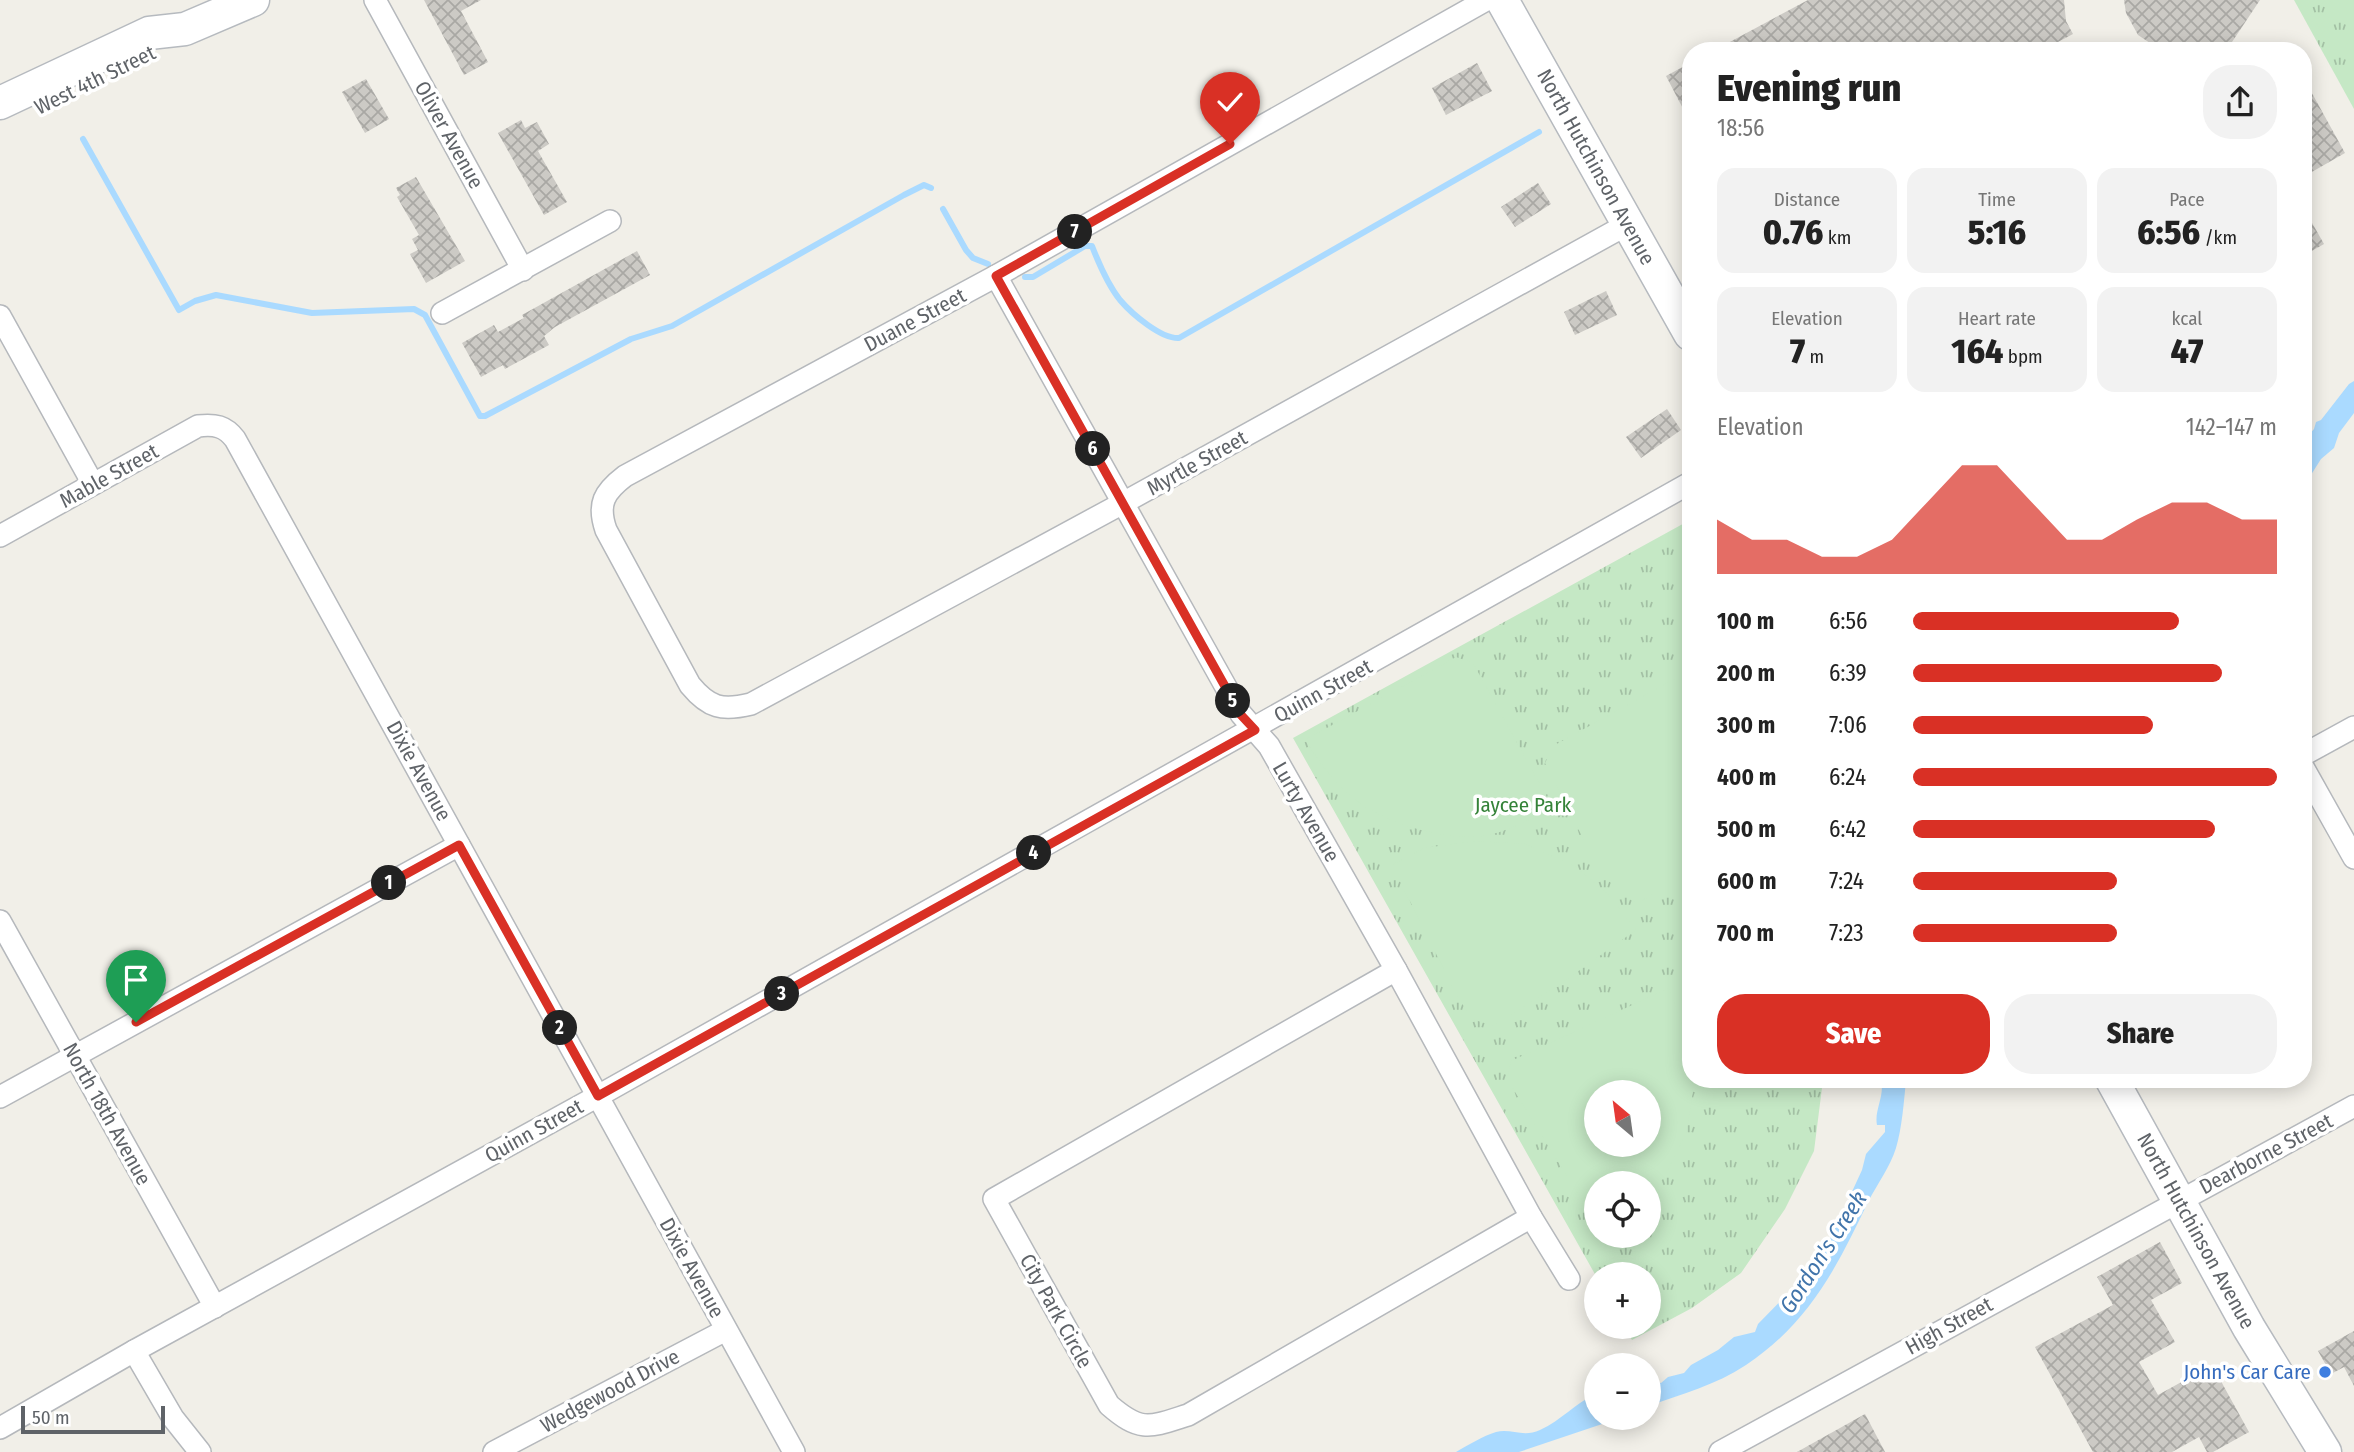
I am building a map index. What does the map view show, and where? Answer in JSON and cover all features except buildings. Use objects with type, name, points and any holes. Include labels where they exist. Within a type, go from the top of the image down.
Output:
[{"type":"main road","name":"West 4th Street","points":[[0,125],[48,91],[149,33],[185,29],[253,0]]},
{"type":"main road","name":"North Hutchinson Avenue","points":[[1502,0],[1682,320]]},
{"type":"main road","name":"West 4th Street","points":[[0,103],[48,91]]},
{"type":"main road","name":"North Hutchinson Avenue","points":[[2116,1088],[2249,1328],[2325,1452]]},
{"type":"street","name":"Oliver Avenue","points":[[375,0],[523,270]]},
{"type":"street","name":"Duane Street","points":[[690,685],[606,530],[600,514],[611,487],[625,476],[996,276],[1486,0]]},
{"type":"street","points":[[442,313],[610,220]]},
{"type":"street","name":"Myrtle Street","points":[[690,685],[701,698],[714,706],[731,709],[751,704],[1123,503],[1628,224]]},
{"type":"street","name":"Lurty Avenue","points":[[996,276],[1241,715],[1269,746],[1531,1217],[1569,1279]]},
{"type":"street","points":[[0,316],[93,484]]},
{"type":"street","name":"Mable Street","points":[[0,536],[198,426],[220,426]]},
{"type":"street","name":"Dixie Avenue","points":[[220,426],[229,431],[235,439],[794,1452]]},
{"type":"street","name":"Quinn Street","points":[[0,1428],[134,1351],[1255,730],[1682,488]]},
{"type":"street","points":[[2312,750],[2354,727]]},
{"type":"street","points":[[2312,783],[2354,858]]},
{"type":"street","points":[[0,1097],[459,845]]},
{"type":"street","name":"North 18th Avenue","points":[[0,921],[215,1307]]},
{"type":"street","name":"City Park Circle","points":[[1396,970],[994,1199],[1109,1405],[1128,1422],[1153,1426],[1188,1415],[1531,1217]]},
{"type":"street","name":"Dearborne Street","points":[[2179,1201],[2354,1106]]},
{"type":"street","name":"High Street","points":[[1720,1452],[2179,1201]]},
{"type":"street","name":"Wedgewood Drive","points":[[494,1452],[726,1330]]},
{"type":"street","points":[[134,1351],[173,1418],[200,1452]]},
{"type":"green space","points":[[2294,0],[2354,0],[2354,109]]},
{"type":"green space","name":"Jaycee Park","points":[[1682,524],[1682,1088],[1822,1088],[1814,1151],[1785,1209],[1741,1273],[1692,1308],[1661,1325],[1661,1262],[1588,1262],[1293,738]]},
{"type":"green space","points":[[1456,657],[1473,663],[1553,808],[1494,834],[1473,837],[1440,834],[1387,818],[1357,801],[1339,785],[1305,740]]},
{"type":"green space","points":[[1682,677],[1682,872],[1651,896],[1636,903],[1601,874],[1545,763],[1553,746]]},
{"type":"green space","points":[[1475,841],[1525,844],[1576,867],[1609,895],[1636,930],[1563,982],[1493,1026],[1472,1019],[1456,994],[1392,865],[1424,848]]},
{"type":"green space","points":[[1669,988],[1682,1025],[1682,1088],[1693,1088],[1686,1133],[1661,1180],[1661,1171],[1584,1171],[1584,1204],[1507,1079],[1511,1061]]},
{"type":"water","points":[[2354,381],[2354,413],[2339,433],[2334,448],[2321,459],[2312,473],[2312,431],[2316,422],[2321,420]]},
{"type":"water","name":"Gordon's Creek","points":[[1882,1088],[1905,1088],[1896,1148],[1833,1270],[1805,1312],[1768,1348],[1735,1372],[1711,1384],[1661,1402],[1661,1383],[1668,1377],[1684,1373],[1691,1365],[1718,1350],[1734,1337],[1755,1332],[1758,1324],[1796,1285],[1808,1264],[1829,1244],[1832,1228],[1862,1170],[1866,1154],[1885,1132],[1885,1125],[1877,1125]]},
{"type":"water","points":[[1584,1400],[1584,1430],[1519,1452],[1456,1452],[1496,1432],[1528,1433],[1540,1430]]},
{"type":"waterway","points":[[1025,277],[1033,277],[1085,246],[1092,246],[1108,281],[1125,306],[1156,330],[1179,338],[1539,132]]},
{"type":"waterway","points":[[83,139],[179,310],[195,301],[216,295],[312,313],[414,309],[425,315],[480,416],[485,416],[631,339],[672,326],[904,195],[924,185],[931,188]]},
{"type":"waterway","points":[[943,209],[966,250],[973,258],[988,264]]},
{"type":"place","name":"John's Car Care","points":[[2325,1372]]},
{"type":"route","points":[[136,1022],[459,845],[598,1096],[1255,730],[1241,715],[996,276],[1230,144]]}]
